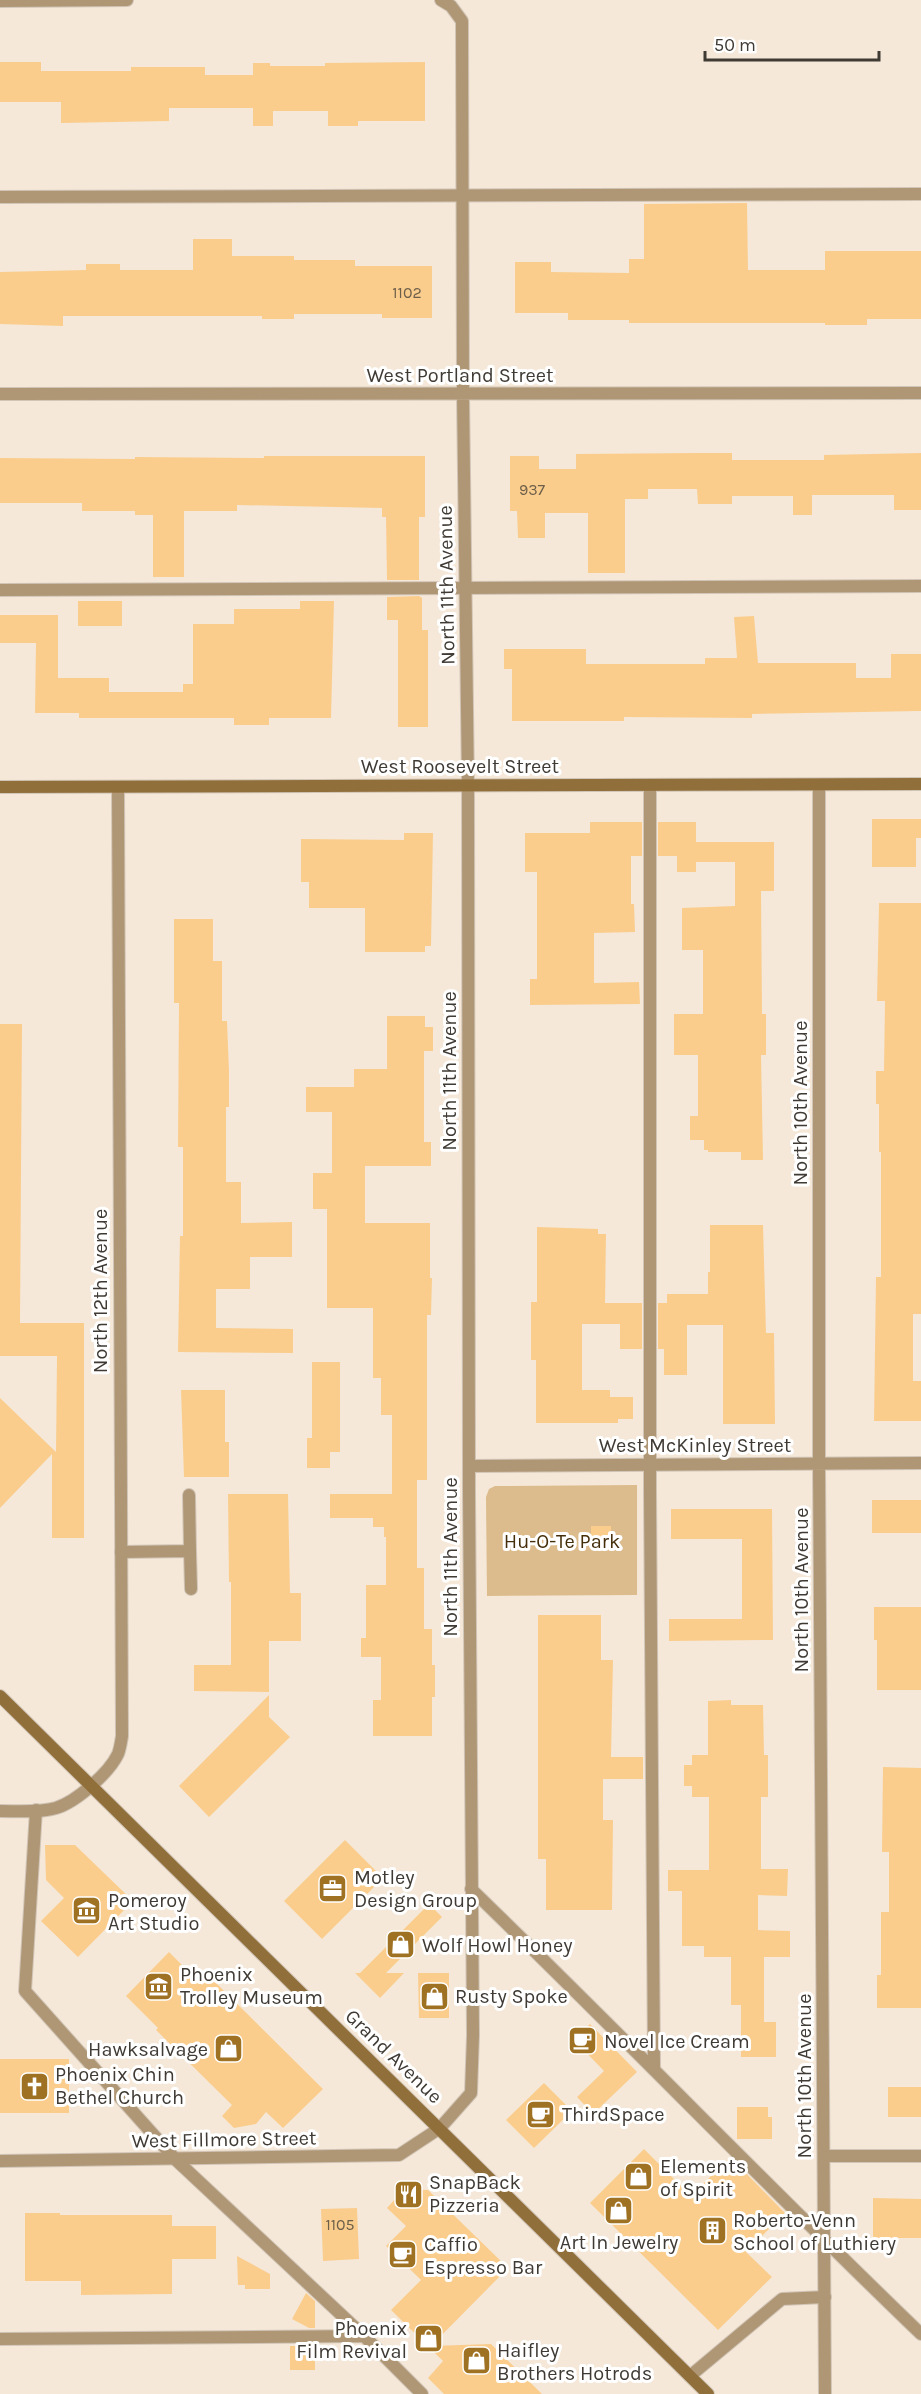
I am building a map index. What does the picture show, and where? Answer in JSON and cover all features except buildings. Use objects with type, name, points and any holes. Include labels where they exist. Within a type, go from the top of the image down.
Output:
[{"type":"main road","name":"West Roosevelt Street","points":[[0,787],[921,784]]},
{"type":"main road","name":"Grand Avenue","points":[[0,1696],[441,2128],[708,2394]]},
{"type":"street","points":[[0,1],[127,0]]},
{"type":"street","name":"North 11th Avenue","points":[[441,2128],[471,2093],[473,2035],[468,786],[463,395],[462,21],[446,3]]},
{"type":"street","points":[[0,197],[921,194]]},
{"type":"street","name":"West Portland Street","points":[[0,394],[921,393]]},
{"type":"street","points":[[0,590],[921,586]]},
{"type":"street","points":[[650,785],[654,2067]]},
{"type":"street","name":"North 10th Avenue","points":[[819,785],[819,1464],[825,2394]]},
{"type":"street","name":"North 12th Avenue","points":[[0,1811],[55,1809],[64,1804],[92,1786],[118,1754],[122,1736],[118,787]]},
{"type":"street","name":"West McKinley Street","points":[[469,1466],[921,1463]]},
{"type":"street","points":[[189,1496],[191,1589]]},
{"type":"street","points":[[121,1552],[190,1551]]},
{"type":"street","points":[[36,1810],[25,1991],[176,2160],[364,2336],[422,2394]]},
{"type":"street","points":[[471,1889],[654,2067],[825,2242],[921,2334]]},
{"type":"street","name":"West Fillmore Street","points":[[0,2161],[399,2155],[441,2128]]},
{"type":"street","points":[[824,2156],[921,2156]]},
{"type":"street","points":[[690,2376],[782,2299],[825,2297]]},
{"type":"street","points":[[0,2339],[364,2336]]},
{"type":"green space","name":"Hu-O-Te Park","points":[[637,1485],[637,1595],[487,1596],[486,1497],[489,1489],[495,1486]]},
{"type":"place","name":"Motley Design Group","points":[[333,1889]]},
{"type":"place","name":"Pomeroy Art Studio","points":[[87,1911]]},
{"type":"place","name":"Wolf Howl Honey","points":[[401,1945]]},
{"type":"place","name":"Phoenix Trolley Museum","points":[[159,1986]]},
{"type":"place","name":"Rusty Spoke","points":[[434,1996]]},
{"type":"place","name":"Novel Ice Cream","points":[[583,2041]]},
{"type":"place","name":"Hawksalvage","points":[[229,2049]]},
{"type":"place","name":"Phoenix Chin Bethel Church","points":[[34,2086]]},
{"type":"place","name":"ThirdSpace","points":[[541,2114]]},
{"type":"place","name":"Elements of Spirit","points":[[639,2177]]},
{"type":"place","name":"SnapBack Pizzeria","points":[[408,2194]]},
{"type":"place","name":"Art In Jewelry","points":[[619,2211]]},
{"type":"place","name":"Roberto-Venn School of Luthiery","points":[[712,2231]]},
{"type":"place","name":"Caffio Espresso Bar","points":[[403,2255]]},
{"type":"place","name":"Phoenix Film Revival","points":[[428,2339]]},
{"type":"place","name":"Haifley Brothers Hotrods","points":[[476,2361]]}]
